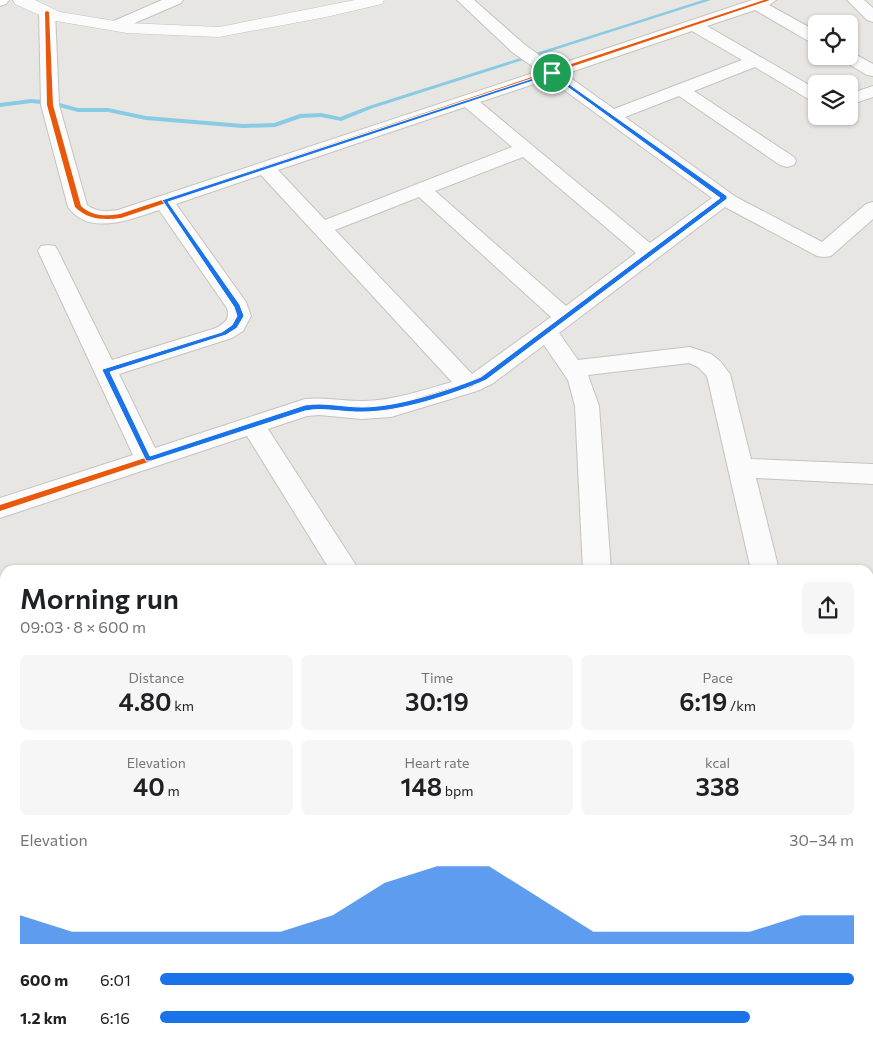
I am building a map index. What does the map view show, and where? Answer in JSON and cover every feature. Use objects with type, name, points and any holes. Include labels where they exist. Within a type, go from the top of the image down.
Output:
[{"type":"street","points":[[115,26],[175,0]]},
{"type":"street","points":[[24,1],[56,16],[127,28],[219,32],[326,12],[376,0]]},
{"type":"street","points":[[465,0],[518,48],[724,198],[824,250],[873,208]]},
{"type":"street","points":[[855,0],[873,17]]},
{"type":"street","points":[[47,12],[51,99],[78,207],[92,217],[121,216],[468,101],[545,68],[694,25],[762,2],[808,33]]},
{"type":"street","points":[[694,25],[808,91]]},
{"type":"street","points":[[611,116],[756,61]]},
{"type":"street","points":[[858,62],[873,71]]},
{"type":"street","points":[[681,90],[787,161]]},
{"type":"street","points":[[858,97],[873,91]]},
{"type":"street","points":[[468,101],[650,254]]},
{"type":"street","points":[[322,228],[525,149]]},
{"type":"street","points":[[265,168],[469,385]]},
{"type":"street","points":[[422,190],[557,325],[572,369],[581,385],[587,406],[597,565]]},
{"type":"street","points":[[0,508],[305,408],[319,406],[362,410],[391,408],[469,385],[496,371],[724,198]]},
{"type":"street","points":[[106,370],[224,333],[235,326],[240,316],[238,306],[164,202]]},
{"type":"street","points":[[48,251],[148,459]]},
{"type":"street","points":[[572,369],[690,355],[702,358],[712,365],[718,374],[764,565]]},
{"type":"street","points":[[252,425],[342,565]]},
{"type":"street","points":[[741,468],[873,474]]},
{"type":"waterway","points":[[0,105],[31,101],[52,103],[78,110],[108,110],[146,118],[243,126],[275,125],[300,116],[321,115],[341,119],[371,107],[708,0]]},
{"type":"cycle path","points":[[47,12],[50,105],[78,207],[88,214],[103,217],[121,216],[768,0]]},
{"type":"cycle path","points":[[0,508],[305,408],[319,406],[362,410],[391,408],[469,385],[484,378],[724,198]]},
{"type":"route","points":[[552,73],[724,198],[496,371],[469,385],[391,408],[377,410],[319,406],[305,408],[148,459],[106,370],[224,333],[235,326],[240,316],[238,306],[164,202],[552,73]]}]
